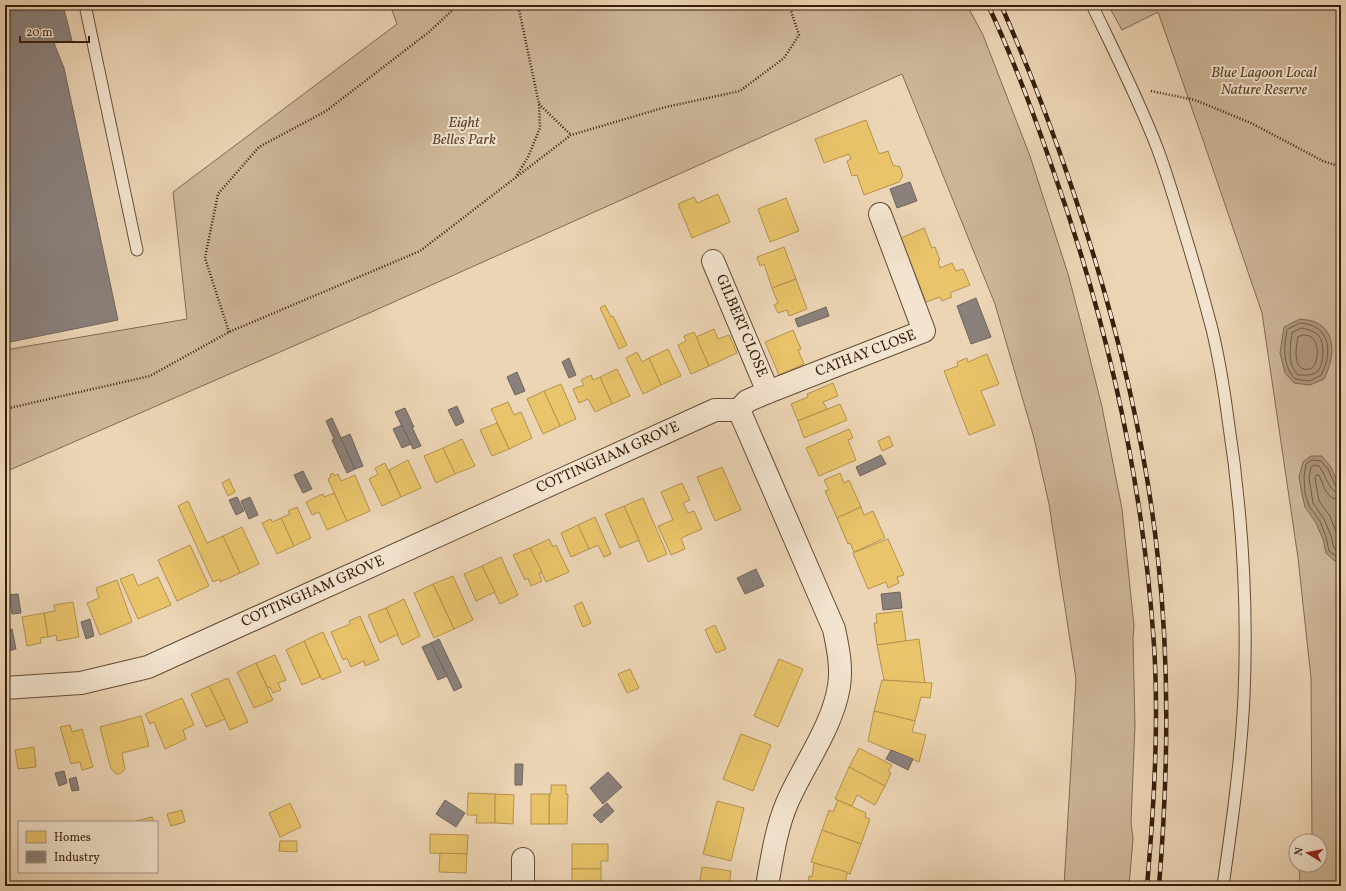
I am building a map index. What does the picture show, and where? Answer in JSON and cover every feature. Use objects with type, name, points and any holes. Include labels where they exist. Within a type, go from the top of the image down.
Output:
[{"type":"street","name":"CATHAY CLOSE","points":[[738,410],[747,401],[768,392],[924,331],[880,214]]},
{"type":"street","name":"GILBERT CLOSE","points":[[713,261],[768,392]]},
{"type":"street","name":"COTTINGHAM GROVE","points":[[5,688],[81,683],[148,668],[715,410],[738,410]]},
{"type":"street","points":[[738,410],[834,629],[840,657],[839,686],[832,714],[787,804],[773,850],[767,886]]},
{"type":"street","points":[[523,859],[523,886]]},
{"type":"lane","points":[[85,5],[137,250]]},
{"type":"lane","points":[[1092,5],[1134,93],[1158,150],[1179,214],[1212,331],[1235,463],[1241,515],[1244,574],[1244,696],[1239,762],[1223,886]]},
{"type":"path","points":[[230,332],[205,258],[218,194],[259,147],[326,111],[429,32],[458,5]]},
{"type":"path","points":[[515,177],[528,157],[540,128],[539,104],[518,5]]},
{"type":"path","points":[[5,409],[150,376],[230,332],[420,251],[571,135],[666,107],[740,92],[784,58],[799,35],[789,5]]},
{"type":"path","points":[[1134,93],[1148,90],[1195,100],[1250,122],[1323,161],[1341,167]]},
{"type":"path","points":[[539,104],[571,135]]},
{"type":"green space","name":"Eight Belles Park","points":[[390,5],[967,5],[983,35],[1030,156],[1068,274],[1102,407],[1122,509],[1134,626],[1135,725],[1131,823],[1133,839],[1129,886],[1064,886],[1076,679],[1049,504],[1034,438],[995,304],[902,74],[367,314],[5,472],[5,350],[187,319],[173,192],[397,24]]},
{"type":"green space","name":"Blue Lagoon Local Nature Reserve","points":[[1108,5],[1341,5],[1341,886],[1300,886],[1299,873],[1328,873],[1328,833],[1312,833],[1311,678],[1298,558],[1262,313],[1158,12],[1122,30]]},
{"type":"water","points":[[1300,319],[1313,321],[1323,327],[1331,340],[1332,348],[1330,364],[1324,379],[1310,385],[1294,383],[1285,373],[1280,353],[1284,327]]},
{"type":"water","points":[[1311,456],[1322,456],[1331,467],[1340,488],[1341,559],[1335,561],[1326,553],[1323,539],[1316,523],[1305,507],[1302,494],[1299,477],[1303,462]]},
{"type":"building: Homes","points":[[866,120],[879,154],[888,151],[893,165],[900,167],[903,176],[899,182],[864,195],[857,175],[852,176],[847,161],[851,159],[849,154],[824,163],[815,139]]},
{"type":"building: Homes","points":[[718,194],[730,222],[692,238],[678,204],[694,197],[697,203]]},
{"type":"building: Homes","points":[[786,198],[799,231],[770,242],[758,209]]},
{"type":"building: Homes","points":[[924,228],[932,248],[935,247],[940,260],[938,261],[940,268],[952,263],[956,271],[963,269],[970,285],[950,293],[952,297],[942,301],[940,297],[926,302],[901,238]]},
{"type":"building: Homes","points":[[784,247],[796,279],[772,288],[764,264],[760,266],[757,257]]},
{"type":"building: Homes","points":[[796,279],[807,309],[789,316],[787,310],[778,313],[774,305],[778,303],[772,288]]},
{"type":"building: Homes","points":[[605,305],[611,317],[613,316],[627,345],[619,349],[600,308]]},
{"type":"building: Homes","points":[[714,329],[718,339],[729,335],[737,353],[709,366],[696,337]]},
{"type":"building: Homes","points":[[793,330],[801,349],[798,350],[804,364],[779,375],[765,342]]},
{"type":"building: Homes","points":[[694,332],[709,366],[691,374],[678,345],[686,341],[684,336]]},
{"type":"building: Homes","points":[[668,349],[681,376],[661,385],[649,358]]},
{"type":"building: Homes","points":[[637,352],[642,362],[649,358],[661,385],[643,394],[626,358]]},
{"type":"building: Homes","points":[[987,354],[999,384],[981,391],[995,425],[969,435],[944,371],[958,366],[957,362],[967,358],[968,362]]},
{"type":"building: Homes","points":[[617,369],[630,396],[612,404],[600,377]]},
{"type":"building: Homes","points":[[591,375],[593,380],[600,377],[612,404],[595,412],[588,399],[579,403],[573,389],[584,385],[581,380]]},
{"type":"building: Homes","points":[[833,383],[838,396],[823,402],[827,409],[798,421],[791,404],[808,397],[807,394]]},
{"type":"building: Homes","points":[[561,384],[576,419],[560,426],[544,391]]},
{"type":"building: Homes","points":[[544,391],[560,426],[543,434],[527,399]]},
{"type":"building: Homes","points":[[508,402],[514,415],[521,412],[532,438],[509,449],[491,409]]},
{"type":"building: Homes","points":[[840,404],[847,420],[804,438],[798,421]]},
{"type":"building: Homes","points":[[497,423],[509,449],[492,456],[480,430]]},
{"type":"building: Homes","points":[[849,429],[853,438],[848,440],[856,460],[819,476],[806,448]]},
{"type":"building: Homes","points":[[889,436],[893,446],[882,451],[878,441]]},
{"type":"building: Homes","points":[[462,439],[475,466],[455,474],[443,448]]},
{"type":"building: Homes","points":[[443,448],[455,474],[436,483],[424,456]]},
{"type":"building: Homes","points":[[408,460],[421,488],[401,497],[389,470]]},
{"type":"building: Homes","points":[[385,463],[401,497],[382,506],[369,479],[378,474],[375,468]]},
{"type":"building: Homes","points":[[722,467],[741,510],[715,521],[697,477]]},
{"type":"building: Homes","points":[[333,473],[335,476],[338,474],[341,481],[355,475],[370,511],[347,521],[328,479]]},
{"type":"building: Homes","points":[[840,473],[844,483],[849,480],[861,507],[837,518],[825,491],[829,490],[824,480]]},
{"type":"building: Homes","points":[[229,479],[235,492],[228,496],[222,483]]},
{"type":"building: Homes","points":[[682,483],[690,500],[683,503],[688,513],[694,511],[702,529],[681,538],[685,549],[671,555],[658,526],[673,520],[661,492]]},
{"type":"building: Homes","points":[[334,493],[347,521],[327,530],[319,512],[312,515],[306,502],[323,494],[324,497]]},
{"type":"building: Homes","points":[[643,498],[667,554],[648,562],[624,506]]},
{"type":"building: Homes","points":[[188,501],[207,543],[223,536],[240,573],[220,582],[220,579],[213,582],[178,506]]},
{"type":"building: Homes","points":[[624,506],[639,540],[620,548],[605,514]]},
{"type":"building: Homes","points":[[297,507],[311,538],[294,546],[281,518],[290,514],[288,511]]},
{"type":"building: Homes","points":[[861,507],[864,515],[873,511],[885,538],[854,552],[850,543],[848,544],[837,518]]},
{"type":"building: Homes","points":[[595,517],[611,554],[604,557],[598,545],[589,549],[578,525]]},
{"type":"building: Homes","points":[[281,518],[294,546],[277,554],[262,523],[271,519],[272,522]]},
{"type":"building: Homes","points":[[578,525],[589,549],[571,557],[561,533]]},
{"type":"building: Homes","points":[[242,527],[259,564],[240,573],[223,536]]},
{"type":"building: Homes","points":[[549,539],[553,547],[556,545],[569,572],[546,582],[530,548]]},
{"type":"building: Homes","points":[[888,539],[904,575],[897,577],[899,583],[888,588],[886,582],[868,589],[853,553]]},
{"type":"building: Homes","points":[[190,545],[209,586],[177,601],[158,560]]},
{"type":"building: Homes","points":[[530,548],[542,572],[539,573],[542,581],[531,586],[528,578],[525,580],[513,555]]},
{"type":"building: Homes","points":[[501,557],[518,595],[500,604],[482,566]]},
{"type":"building: Homes","points":[[482,566],[495,592],[476,601],[464,574]]},
{"type":"building: Homes","points":[[133,574],[138,586],[158,577],[171,605],[138,619],[120,579]]},
{"type":"building: Homes","points":[[453,576],[473,620],[454,629],[433,584]]},
{"type":"building: Homes","points":[[117,580],[132,622],[100,635],[87,603],[99,598],[96,588]]},
{"type":"building: Homes","points":[[433,584],[454,629],[434,638],[414,593]]},
{"type":"building: Homes","points":[[404,599],[420,636],[402,645],[386,608]]},
{"type":"building: Homes","points":[[73,602],[79,637],[57,641],[56,635],[48,637],[44,613],[55,611],[54,605]]},
{"type":"building: Homes","points":[[582,602],[591,623],[583,627],[574,606]]},
{"type":"building: Homes","points":[[386,608],[398,634],[380,643],[368,615]]},
{"type":"building: Homes","points":[[902,611],[906,641],[877,645],[874,623],[877,623],[876,614]]},
{"type":"building: Homes","points":[[44,613],[48,637],[40,638],[41,643],[27,646],[22,617]]},
{"type":"building: Homes","points":[[360,616],[379,660],[365,666],[364,661],[351,667],[347,658],[343,660],[331,632],[350,624],[349,621]]},
{"type":"building: Homes","points":[[715,625],[726,649],[716,653],[705,630]]},
{"type":"building: Homes","points":[[323,632],[341,672],[322,680],[304,641]]},
{"type":"building: Homes","points":[[919,639],[925,683],[884,680],[877,645]]},
{"type":"building: Homes","points":[[304,641],[320,677],[302,685],[286,650]]},
{"type":"building: Homes","points":[[275,655],[286,680],[278,683],[281,690],[273,693],[270,687],[268,688],[256,663]]},
{"type":"building: Homes","points":[[779,659],[803,669],[778,727],[754,716]]},
{"type":"building: Homes","points":[[256,663],[273,700],[254,708],[237,672]]},
{"type":"building: Homes","points":[[630,669],[639,688],[627,693],[618,674]]},
{"type":"building: Homes","points":[[228,678],[248,722],[230,730],[209,686]]},
{"type":"building: Homes","points":[[882,680],[932,683],[930,698],[921,697],[915,721],[874,711]]},
{"type":"building: Homes","points":[[209,686],[225,719],[206,727],[191,694]]},
{"type":"building: Homes","points":[[182,698],[194,725],[183,730],[186,739],[165,749],[154,722],[150,724],[145,714]]},
{"type":"building: Homes","points":[[874,711],[915,721],[912,732],[926,735],[919,762],[868,741]]},
{"type":"building: Homes","points":[[141,716],[149,746],[122,753],[125,769],[120,774],[116,774],[111,769],[100,727]]},
{"type":"building: Homes","points":[[70,725],[72,732],[82,729],[93,767],[82,770],[80,762],[71,764],[60,727]]},
{"type":"building: Homes","points":[[741,734],[771,745],[753,791],[723,779]]},
{"type":"building: Homes","points":[[34,747],[36,767],[18,769],[15,750]]},
{"type":"building: Homes","points":[[859,748],[892,765],[888,771],[891,773],[885,786],[849,767]]},
{"type":"building: Homes","points":[[849,767],[885,786],[875,805],[857,795],[852,806],[835,799]]},
{"type":"building: Homes","points":[[551,785],[566,785],[566,794],[568,794],[567,824],[549,824],[549,794],[551,794]]},
{"type":"building: Homes","points":[[468,793],[495,794],[495,823],[476,823],[477,815],[467,815]]},
{"type":"building: Homes","points":[[495,794],[514,795],[513,824],[495,823]]},
{"type":"building: Homes","points":[[531,794],[549,794],[549,824],[531,824]]},
{"type":"building: Homes","points":[[838,800],[866,813],[865,817],[870,819],[861,844],[822,830],[829,810],[833,812]]},
{"type":"building: Homes","points":[[717,801],[744,808],[731,861],[703,854]]},
{"type":"building: Homes","points":[[290,803],[301,827],[280,837],[269,813]]},
{"type":"building: Homes","points":[[182,810],[185,822],[171,826],[167,814]]},
{"type":"building: Homes","points":[[152,817],[154,821],[136,821]]},
{"type":"building: Homes","points":[[822,830],[861,844],[850,874],[811,862]]},
{"type":"building: Homes","points":[[430,834],[468,835],[467,854],[430,853]]},
{"type":"building: Homes","points":[[280,841],[297,841],[297,852],[279,851]]},
{"type":"building: Homes","points":[[572,844],[608,844],[608,861],[601,861],[601,869],[572,869]]},
{"type":"building: Homes","points":[[440,853],[467,854],[466,873],[439,872]]},
{"type":"building: Homes","points":[[814,863],[847,872],[845,885],[849,886],[808,886],[809,876],[812,877]]},
{"type":"building: Homes","points":[[702,867],[731,871],[729,886],[699,886]]},
{"type":"building: Homes","points":[[572,869],[601,869],[601,886],[572,886]]},
{"type":"building: Homes","points":[[442,881],[478,881],[478,886],[442,886]]},
{"type":"building: Industry","points":[[5,5],[63,5],[72,41],[54,43],[64,68],[118,320],[5,343],[6,82]]},
{"type":"building: Industry","points":[[910,182],[917,201],[897,208],[890,189]]},
{"type":"building: Industry","points":[[976,298],[991,337],[971,344],[957,306]]},
{"type":"building: Industry","points":[[826,307],[829,316],[798,327],[795,319]]},
{"type":"building: Industry","points":[[569,358],[576,375],[569,378],[562,362]]},
{"type":"building: Industry","points":[[517,372],[525,391],[515,395],[507,377]]},
{"type":"building: Industry","points":[[457,406],[464,422],[456,426],[448,410]]},
{"type":"building: Industry","points":[[405,408],[421,446],[413,449],[395,412]]},
{"type":"building: Industry","points":[[332,418],[355,469],[347,473],[332,440],[334,439],[326,421]]},
{"type":"building: Industry","points":[[402,425],[411,444],[402,448],[393,429]]},
{"type":"building: Industry","points":[[350,434],[363,466],[355,469],[341,438]]},
{"type":"building: Industry","points":[[881,455],[886,464],[860,476],[856,467]]},
{"type":"building: Industry","points":[[303,471],[312,489],[303,493],[294,475]]},
{"type":"building: Industry","points":[[237,497],[244,511],[236,515],[229,500]]},
{"type":"building: Industry","points":[[250,497],[258,515],[249,519],[241,501]]},
{"type":"building: Industry","points":[[756,569],[764,586],[745,594],[737,578]]},
{"type":"building: Industry","points":[[900,592],[902,608],[883,610],[881,594]]},
{"type":"building: Industry","points":[[18,594],[21,613],[12,614],[9,595]]},
{"type":"building: Industry","points":[[90,619],[94,636],[86,639],[81,622]]},
{"type":"building: Industry","points":[[12,629],[16,649],[5,652],[5,630]]},
{"type":"building: Industry","points":[[439,639],[462,687],[454,691],[431,643]]},
{"type":"building: Industry","points":[[431,643],[447,676],[438,680],[422,647]]},
{"type":"building: Industry","points":[[891,750],[913,759],[908,770],[886,759]]},
{"type":"building: Industry","points":[[515,764],[523,764],[522,785],[515,785]]},
{"type":"building: Industry","points":[[64,771],[67,783],[59,786],[55,773]]},
{"type":"building: Industry","points":[[608,772],[622,787],[603,804],[590,788]]},
{"type":"building: Industry","points":[[76,777],[79,790],[72,791],[69,779]]},
{"type":"building: Industry","points":[[445,800],[465,813],[456,827],[436,814]]},
{"type":"building: Industry","points":[[607,803],[614,811],[601,823],[593,815]]},
{"type":"railway","points":[[988,5],[1031,107],[1073,228],[1106,345],[1132,463],[1149,584],[1154,645],[1156,735],[1152,826],[1147,886]]},
{"type":"railway","points":[[1001,5],[1021,51],[1048,121],[1088,236],[1126,373],[1145,466],[1158,559],[1162,600],[1166,681],[1166,763],[1159,886]]}]
